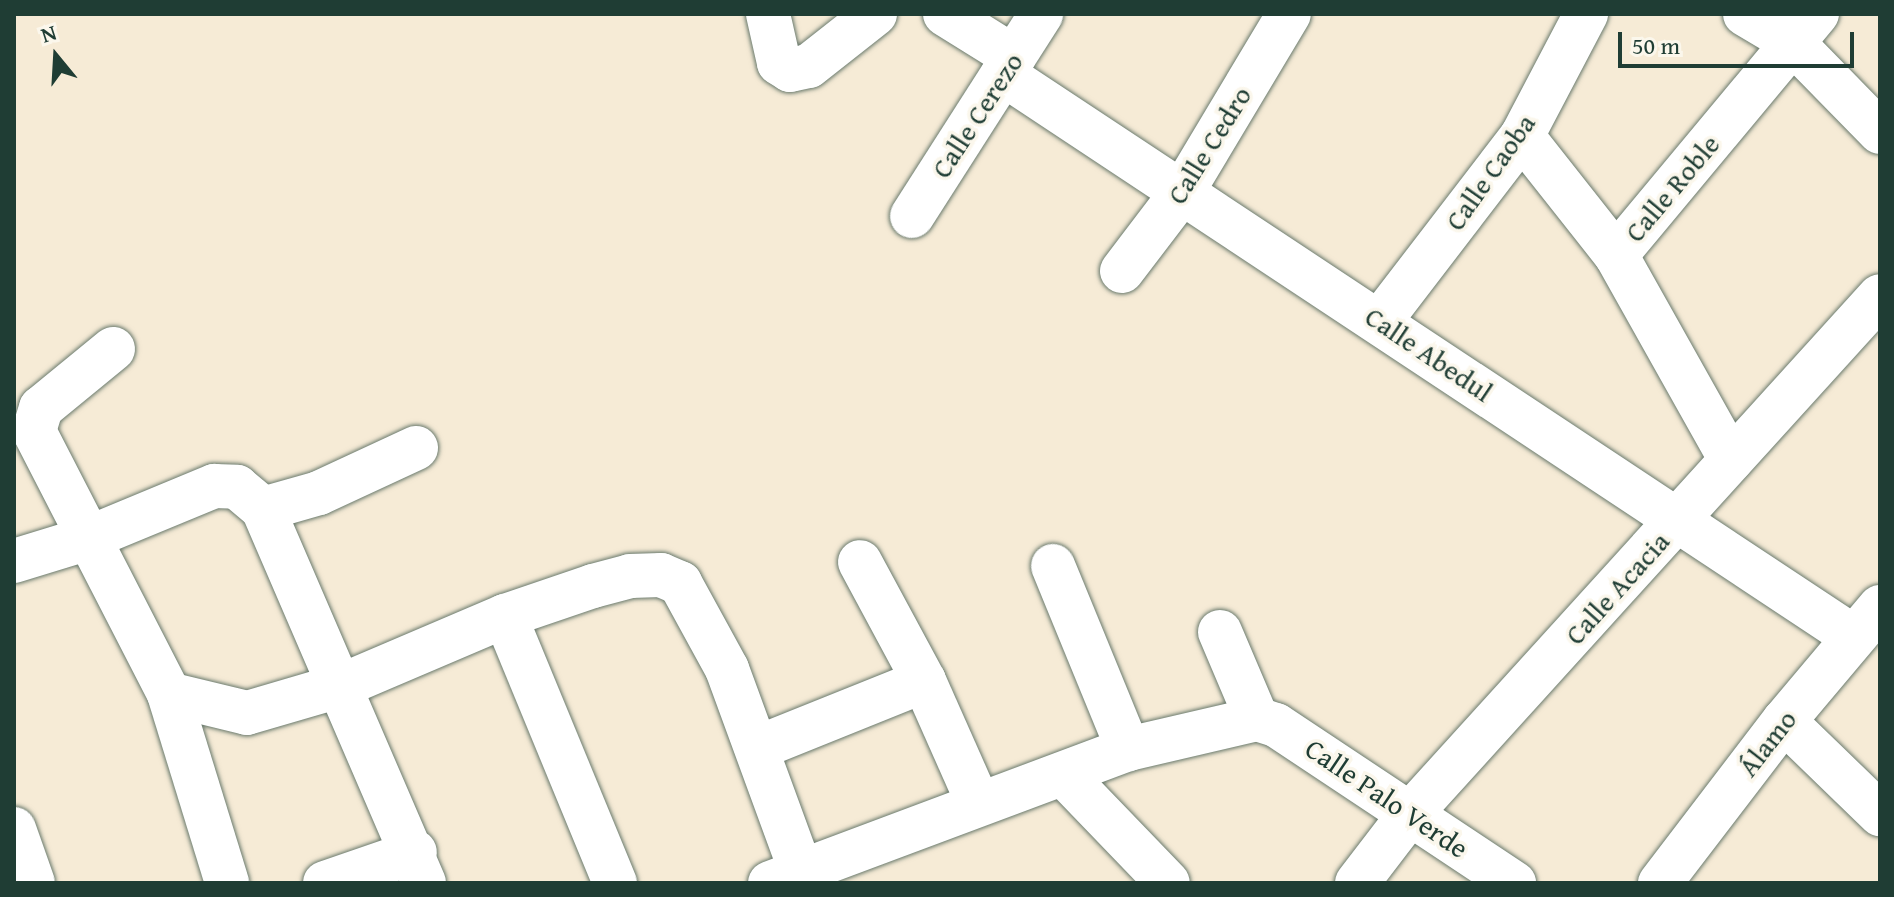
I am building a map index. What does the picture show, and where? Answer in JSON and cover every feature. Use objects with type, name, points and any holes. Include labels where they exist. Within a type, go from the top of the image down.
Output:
[{"type":"street","points":[[768,14],[779,63],[790,70],[809,66],[875,14]]},
{"type":"street","name":"Calle Abedul","points":[[945,14],[1009,66],[1183,191],[1679,520],[1866,622]]},
{"type":"street","name":"Calle Cerezo","points":[[912,216],[1041,14]]},
{"type":"street","name":"Calle Cedro","points":[[1122,271],[1183,191],[1289,14]]},
{"type":"street","name":"Calle Caoba","points":[[1380,321],[1522,136],[1586,14]]},
{"type":"street","points":[[1745,14],[1805,28],[1880,132]]},
{"type":"street","name":"Calle Roble","points":[[1731,460],[1616,255],[1805,28]]},
{"type":"street","points":[[1522,136],[1616,255]]},
{"type":"street","name":"Calle Acacia","points":[[1357,883],[1410,814],[1880,296]]},
{"type":"street","points":[[113,349],[35,418],[34,431],[86,539],[169,694],[227,883]]},
{"type":"street","points":[[263,509],[319,493],[416,448]]},
{"type":"street","points":[[14,561],[86,539],[214,486],[237,487],[263,509],[343,685],[420,868],[325,883]]},
{"type":"street","points":[[860,562],[924,681],[978,803]]},
{"type":"street","points":[[1053,566],[1128,749]]},
{"type":"street","points":[[182,742],[247,713],[343,685],[505,616],[630,576],[661,575],[680,583],[727,669],[757,748],[785,876],[1128,749],[1257,719],[1220,632]]},
{"type":"street","points":[[505,616],[615,883]]},
{"type":"street","name":"Álamo","points":[[1660,883],[1784,721],[1866,622]]},
{"type":"street","points":[[757,748],[924,681]]},
{"type":"street","points":[[169,694],[247,713]]},
{"type":"street","name":"Calle Palo Verde","points":[[1257,719],[1276,725],[1514,883]]},
{"type":"street","points":[[1784,721],[1880,814]]},
{"type":"street","points":[[1063,774],[1168,883]]},
{"type":"street","points":[[14,829],[33,883]]}]
